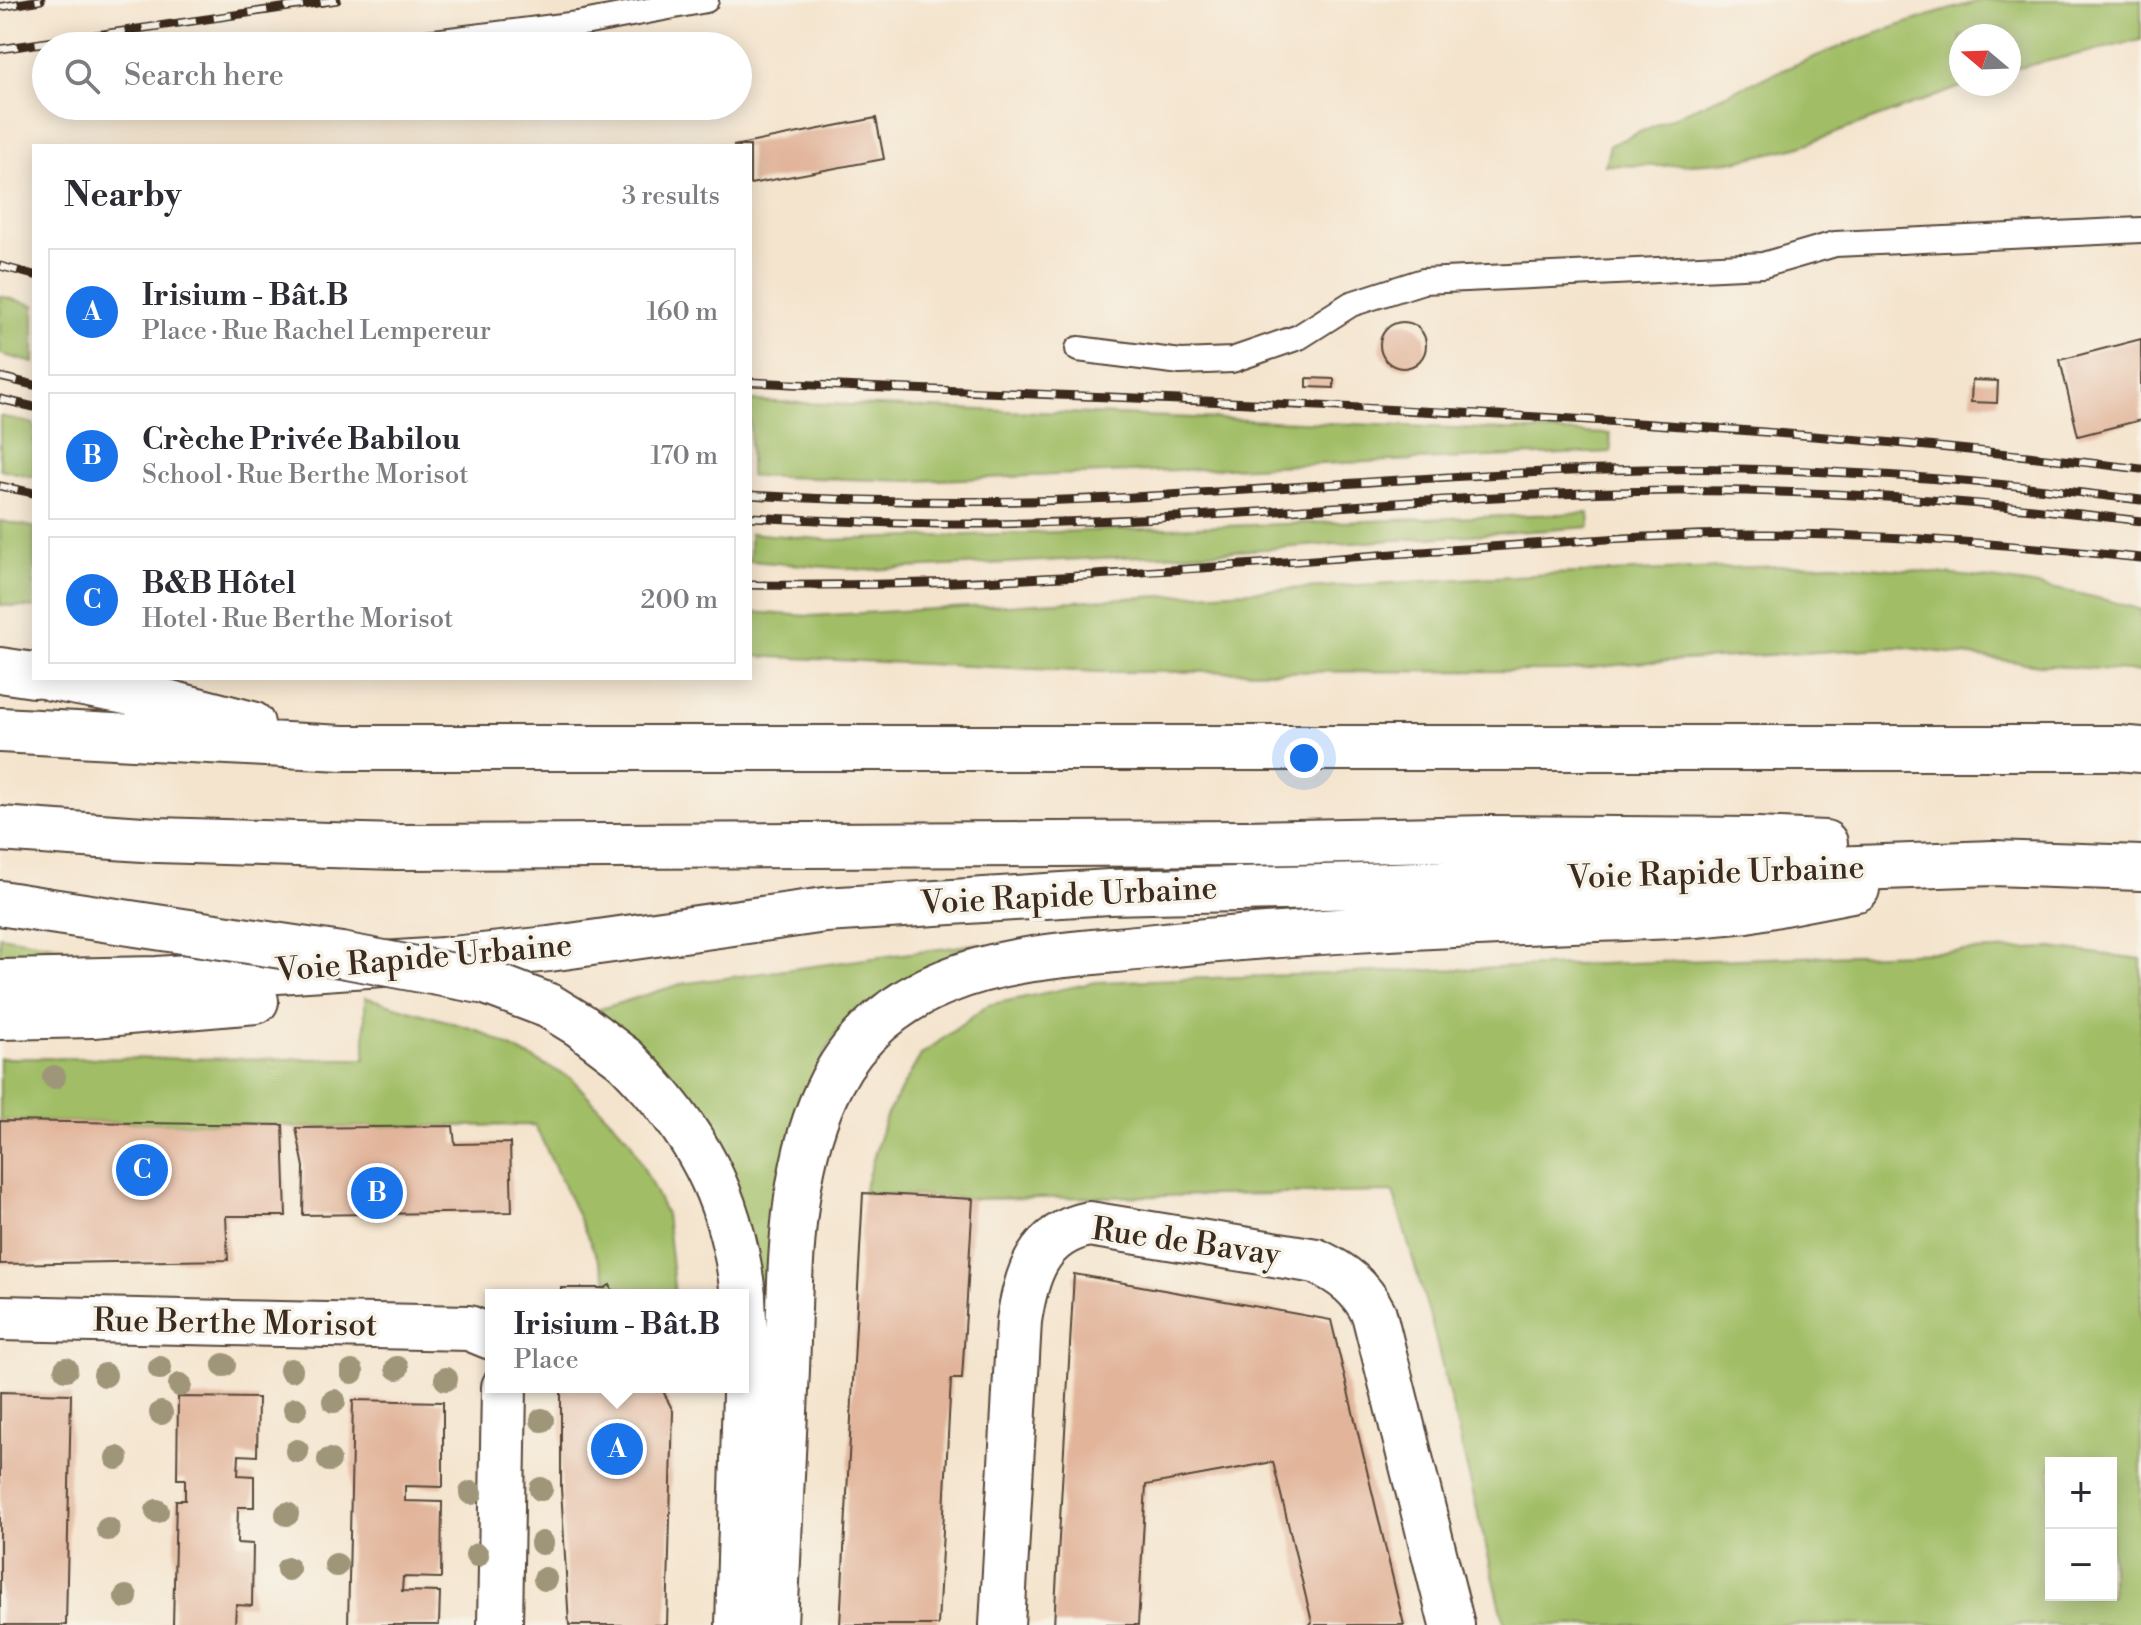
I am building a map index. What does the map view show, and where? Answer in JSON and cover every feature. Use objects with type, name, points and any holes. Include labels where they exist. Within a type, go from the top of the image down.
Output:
[{"type":"main road","points":[[0,670],[32,675]]},
{"type":"main road","points":[[62,680],[132,693],[343,748]]},
{"type":"main road","points":[[0,730],[343,748],[2141,750]]},
{"type":"main road","points":[[0,829],[241,844],[471,847],[1247,843],[1488,838],[1757,840],[1931,853],[1993,863]]},
{"type":"main road","points":[[775,1625],[793,1252],[807,1148],[832,1082],[848,1055],[869,1031],[910,999],[944,982],[993,966],[1085,953],[1217,939],[1747,910],[1993,863]]},
{"type":"main road","name":"Voie Rapide Urbaine","points":[[0,982],[157,979],[443,960],[549,949],[783,915],[953,900],[1196,888],[1363,886],[1993,863],[2141,868]]},
{"type":"main road","points":[[0,903],[325,952],[486,982],[549,1006],[625,1059],[680,1120],[711,1174],[729,1222],[742,1289]]},
{"type":"main road","points":[[0,1017],[93,1015],[245,1002],[410,977],[549,949]]},
{"type":"main road","name":"Rue de Bavay","points":[[1002,1625],[1023,1295],[1041,1252],[1070,1227],[1089,1224],[1316,1261],[1338,1271],[1357,1286],[1374,1314],[1452,1625]]},
{"type":"main road","name":"Rue Berthe Morisot","points":[[0,1318],[480,1333]]},
{"type":"main road","points":[[500,1625],[504,1393]]},
{"type":"main road","points":[[738,1625],[745,1393]]},
{"type":"lane","points":[[514,32],[578,24],[706,0]]},
{"type":"lane","points":[[1078,349],[1181,362],[1232,360],[1299,337],[1351,304],[1423,281],[1763,265],[1835,244],[2141,230]]},
{"type":"green space","points":[[1984,0],[2141,0],[2141,40],[2021,67],[2021,24],[1949,24],[1949,91],[1798,147],[1735,161],[1660,166],[1605,165],[1610,145],[1841,46]]},
{"type":"green space","points":[[0,296],[32,304],[32,362],[0,354]]},
{"type":"green space","points":[[752,401],[1610,434],[1611,452],[912,481],[752,476]]},
{"type":"green space","points":[[0,416],[32,424],[32,477],[0,469]]},
{"type":"green space","points":[[1589,513],[1590,527],[1220,552],[866,570],[752,561],[752,533],[831,540]]},
{"type":"green space","points":[[0,521],[32,527],[32,608],[0,605]]},
{"type":"green space","points":[[1834,564],[2028,584],[2104,599],[2141,610],[2141,672],[2040,665],[1901,647],[1635,663],[1565,671],[1100,672],[752,656],[752,612],[810,616],[1550,574]]},
{"type":"green space","points":[[0,936],[61,946],[63,959],[0,958]]},
{"type":"green space","points":[[977,944],[978,952],[884,994],[838,1031],[816,1069],[765,1344],[711,1137],[659,1062],[594,1011],[681,984]]},
{"type":"green space","points":[[2051,948],[2141,959],[2141,1625],[1505,1625],[1432,1324],[1393,1192],[973,1199],[863,1193],[886,1116],[921,1055],[988,1005],[1096,982]]},
{"type":"green space","points":[[365,997],[477,1030],[571,1078],[630,1140],[666,1214],[674,1289],[612,1289],[535,1125],[296,1128],[283,1125],[0,1121],[0,1058],[365,1059]]},
{"type":"building","points":[[876,118],[884,159],[752,184],[752,144],[743,144]]},
{"type":"building","points":[[1403,322],[1419,329],[1426,345],[1419,361],[1403,368],[1387,361],[1380,345],[1387,329]]},
{"type":"building","points":[[2141,339],[2141,420],[2078,436],[2060,360]]},
{"type":"building","points":[[1307,378],[1334,379],[1334,388],[1307,387]]},
{"type":"building","points":[[1972,380],[1998,381],[1997,403],[1971,402]]},
{"type":"building","points":[[0,1121],[283,1125],[286,1216],[226,1216],[228,1260],[0,1264]]},
{"type":"building","points":[[453,1126],[455,1144],[510,1143],[512,1212],[303,1215],[304,1167],[296,1128]]},
{"type":"building","points":[[863,1193],[973,1199],[962,1379],[951,1379],[938,1625],[840,1625]]},
{"type":"building","points":[[1074,1274],[1331,1320],[1404,1625],[1308,1625],[1312,1622],[1273,1462],[1146,1485],[1138,1625],[1054,1625]]},
{"type":"building","points":[[610,1285],[612,1289],[561,1289],[561,1288],[605,1288]]},
{"type":"building","points":[[0,1392],[71,1394],[66,1625],[0,1625]]},
{"type":"building","points":[[561,1393],[664,1393],[673,1411],[667,1625],[569,1625],[561,1488]]},
{"type":"building","points":[[178,1397],[258,1398],[257,1456],[239,1455],[238,1475],[254,1476],[254,1507],[238,1507],[237,1543],[253,1544],[252,1606],[236,1605],[235,1625],[173,1625],[176,1500],[185,1500],[185,1479],[177,1479]]},
{"type":"building","points":[[353,1400],[443,1402],[443,1487],[405,1486],[405,1501],[442,1502],[441,1578],[403,1577],[402,1591],[440,1592],[439,1625],[348,1625]]},
{"type":"railway","points":[[0,7],[41,0]]},
{"type":"railway","points":[[117,32],[337,0]]},
{"type":"railway","points":[[0,49],[32,44]]},
{"type":"railway","points":[[0,266],[32,274]]},
{"type":"railway","points":[[0,377],[32,385]]},
{"type":"railway","points":[[752,382],[1620,422],[1794,434],[2141,469]]},
{"type":"railway","points":[[0,399],[32,407]]},
{"type":"railway","points":[[752,495],[932,501],[1069,500],[1512,474],[1707,469],[1894,476],[2141,500]]},
{"type":"railway","points":[[0,486],[32,493]]},
{"type":"railway","points":[[752,517],[922,524],[1037,523],[1219,515],[1491,497],[1732,491],[1908,498],[2141,521]]},
{"type":"railway","points":[[752,585],[1002,580],[1721,534],[1905,538],[2141,558]]},
{"type":"place","name":"B&B Hôtel","points":[[142,1170]]},
{"type":"place","name":"Crèche Privée Babilou","points":[[377,1193]]},
{"type":"place","name":"Irisium - Bât.B","points":[[617,1449]]}]
